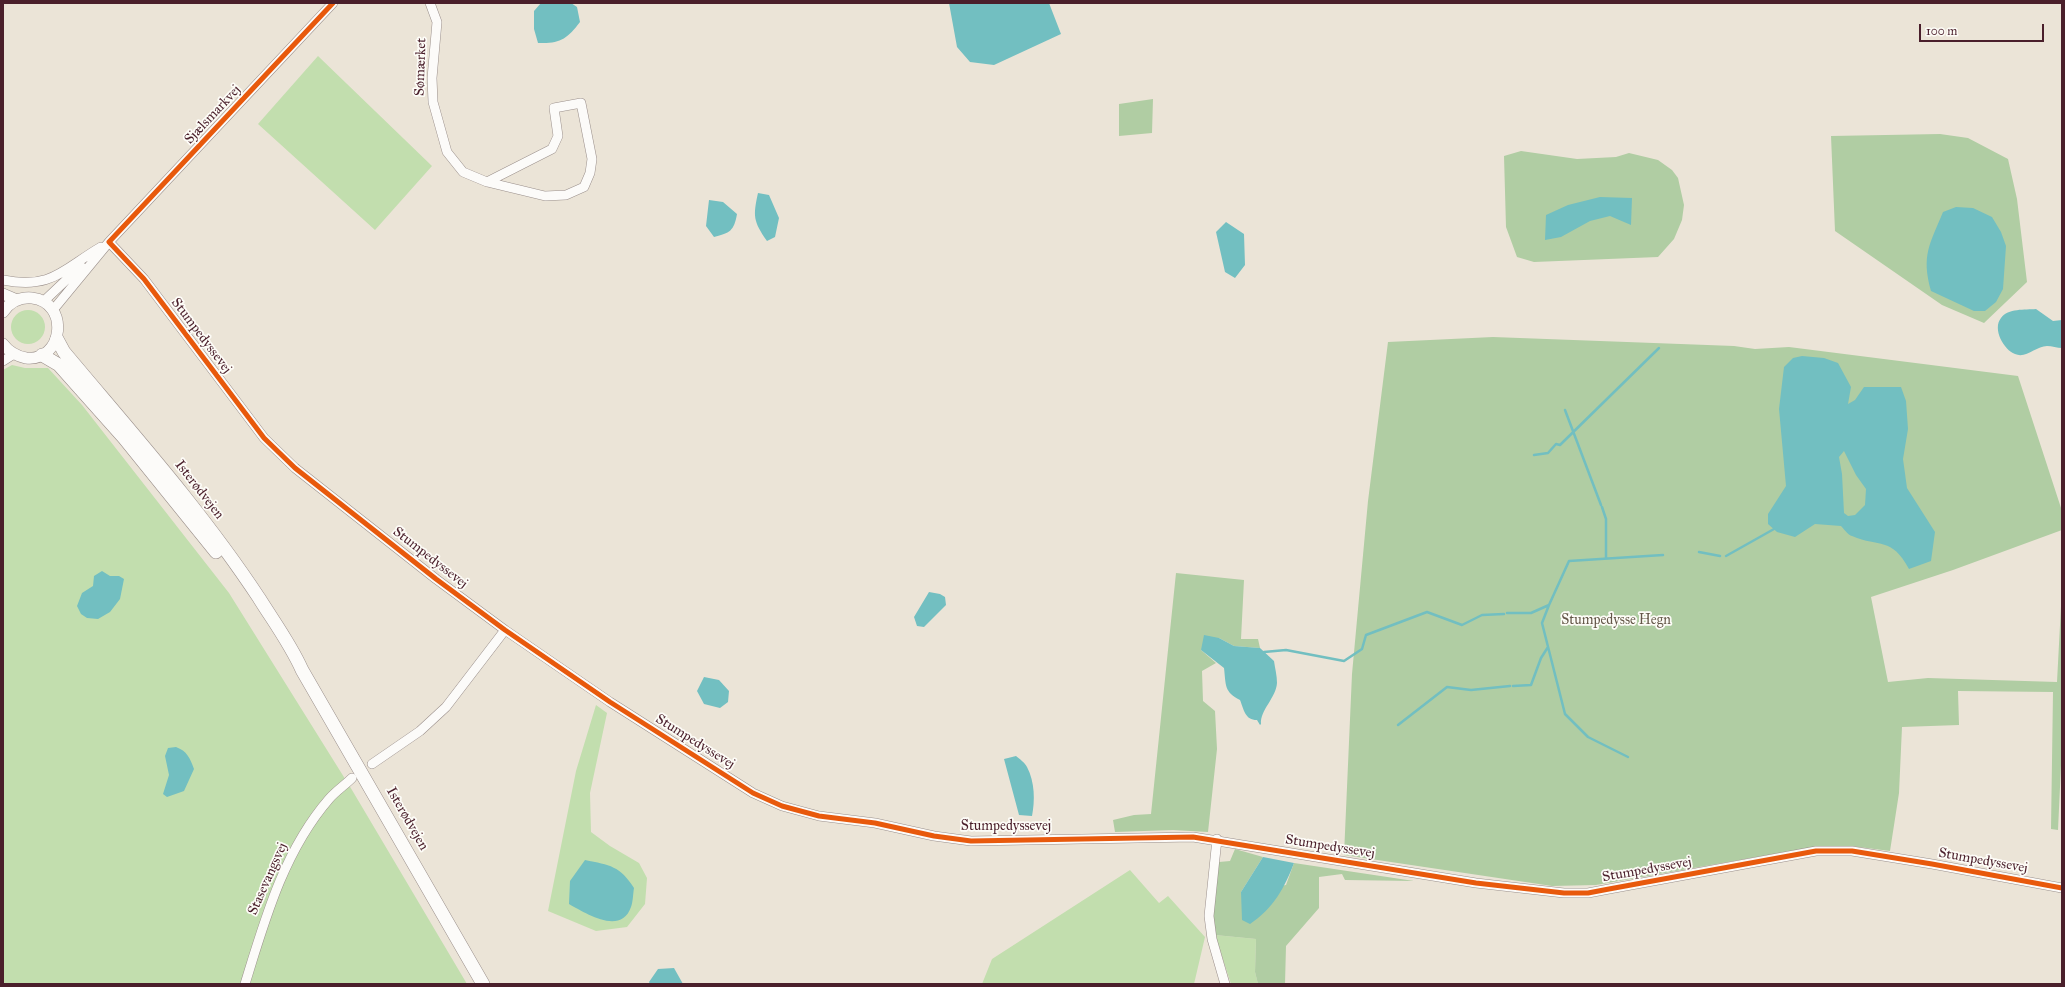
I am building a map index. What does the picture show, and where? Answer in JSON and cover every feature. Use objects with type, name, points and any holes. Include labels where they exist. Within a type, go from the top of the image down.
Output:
[{"type":"highway","name":"Isterødvejen","points":[[57,339],[64,352],[162,468],[213,533],[296,655],[302,670],[483,984]]},
{"type":"highway","name":"Isterødvejen","points":[[42,355],[58,365],[67,374],[191,520],[248,594],[291,658],[302,670]]},
{"type":"main road","points":[[3,294],[17,300]]},
{"type":"main road","points":[[3,312],[7,306],[17,300],[27,297],[44,301],[53,310],[58,322],[57,339],[49,350],[42,355],[30,358],[14,354],[3,344]]},
{"type":"street","name":"Sjælsmarkvej","points":[[53,310],[109,242],[333,3]]},
{"type":"street","name":"Sømærket","points":[[430,3],[437,22],[432,78],[433,102],[448,152],[464,172],[487,182],[545,196],[566,195],[584,187],[590,173],[592,159],[581,103],[554,108],[558,136],[552,149],[487,182]]},
{"type":"street","name":"Sjælsmarkvej","points":[[3,280],[26,283],[51,279],[69,270],[109,242]]},
{"type":"street","name":"Stumpedyssevej","points":[[109,242],[144,279],[264,438],[295,468],[436,579],[506,630],[610,702],[753,793],[782,806],[819,816],[875,823],[934,836],[971,841],[1165,837],[1217,839],[1476,883],[1564,893],[1602,891],[1816,852],[1852,851],[2062,888]]},
{"type":"street","name":"Sjælsmarkvej","points":[[44,301],[101,247]]},
{"type":"street","points":[[3,361],[14,354]]},
{"type":"street","points":[[372,764],[420,731],[446,707],[506,630]]},
{"type":"street","name":"Stasevangsvej","points":[[246,984],[265,919],[290,858],[330,798],[352,778]]},
{"type":"street","points":[[1217,839],[1209,916],[1212,939],[1225,984]]},
{"type":"green space","points":[[318,56],[432,166],[375,230],[258,124]]},
{"type":"green space","points":[[1153,99],[1152,133],[1119,136],[1119,104]]},
{"type":"green space","points":[[1940,134],[1968,138],[2008,159],[2017,199],[2027,282],[1984,323],[1942,305],[1835,231],[1831,136]]},
{"type":"green space","points":[[1521,151],[1577,159],[1616,157],[1629,153],[1658,160],[1672,170],[1678,178],[1684,205],[1682,220],[1674,239],[1658,257],[1534,262],[1517,257],[1506,227],[1504,156]]},
{"type":"green space","points":[[25,310],[31,310],[35,311],[42,317],[45,327],[44,334],[38,341],[31,344],[25,344],[21,343],[14,337],[11,330],[11,324],[12,320],[18,313]]},
{"type":"green space","name":"Stumpedysse Hegn","points":[[1493,337],[1734,346],[1755,349],[1789,347],[2018,376],[2062,511],[2062,530],[1953,570],[1871,597],[1888,682],[1928,678],[2057,682],[2062,587],[2062,744],[2058,830],[2051,829],[2053,692],[1958,691],[1959,725],[1902,727],[1899,793],[1890,851],[1851,846],[1814,847],[1596,885],[1552,886],[1344,855],[1352,674],[1368,501],[1388,342]]},
{"type":"green space","points":[[12,365],[25,368],[48,368],[82,405],[229,593],[352,790],[467,984],[3,984],[3,370]]},
{"type":"green space","points":[[1176,573],[1244,580],[1241,639],[1258,639],[1260,648],[1234,646],[1219,638],[1201,650],[1216,663],[1202,671],[1203,701],[1215,711],[1217,749],[1208,832],[1173,830],[1115,832],[1113,820],[1134,815],[1151,814]]},
{"type":"green space","points":[[596,705],[607,713],[590,793],[591,832],[610,846],[639,863],[647,878],[645,904],[627,927],[596,931],[548,911],[576,771]]},
{"type":"green space","points":[[1235,849],[1263,857],[1241,892],[1286,885],[1294,863],[1414,881],[1345,880],[1342,874],[1319,877],[1319,908],[1286,946],[1285,984],[1258,984],[1255,972],[1256,939],[1215,935],[1213,916],[1219,862],[1230,861]]},
{"type":"green space","points":[[1130,870],[1159,903],[1168,896],[1205,937],[1194,984],[982,984],[992,959]]},
{"type":"green space","points":[[1215,935],[1256,939],[1255,972],[1258,984],[1231,984]]},
{"type":"water","points":[[541,3],[571,3],[577,7],[580,22],[571,33],[558,41],[552,43],[538,43],[534,29],[534,11]]},
{"type":"water","points":[[949,3],[1049,3],[1061,34],[994,65],[970,62],[957,47]]},
{"type":"water","points":[[758,193],[769,195],[779,218],[775,237],[767,241],[755,218],[755,207]]},
{"type":"water","points":[[1600,197],[1632,198],[1631,225],[1610,216],[1590,221],[1561,237],[1545,240],[1546,215],[1568,205]]},
{"type":"water","points":[[709,200],[723,202],[737,214],[733,228],[724,234],[714,237],[706,226]]},
{"type":"water","points":[[1956,207],[1973,208],[1992,217],[2001,232],[2006,246],[2003,289],[1996,302],[1985,311],[1974,311],[1931,291],[1927,268],[1928,250],[1943,212]]},
{"type":"water","points":[[1226,222],[1244,234],[1245,265],[1235,278],[1225,272],[1216,232]]},
{"type":"water","points":[[2036,309],[2053,321],[2062,320],[2062,348],[2047,346],[2023,355],[2011,352],[2000,339],[1998,328],[2001,318],[2012,311]]},
{"type":"water","points":[[1802,356],[1824,358],[1838,363],[1851,387],[1848,404],[1855,400],[1864,387],[1901,387],[1906,401],[1908,429],[1903,459],[1907,488],[1935,532],[1931,561],[1909,569],[1903,559],[1890,547],[1862,540],[1848,533],[1841,526],[1815,524],[1795,537],[1777,532],[1768,524],[1768,514],[1786,486],[1779,409],[1784,367],[1793,358]],"holes":[[[1844,451],[1856,475],[1866,489],[1865,505],[1855,515],[1848,516],[1844,513],[1842,474],[1839,457]]]},
{"type":"water","points":[[102,571],[110,576],[119,576],[124,579],[120,599],[110,612],[98,619],[87,618],[81,614],[77,606],[82,593],[93,586],[94,576]]},
{"type":"water","points":[[929,592],[940,594],[945,597],[946,605],[924,627],[917,626],[914,617]]},
{"type":"water","points":[[1204,635],[1219,638],[1234,646],[1260,648],[1274,661],[1277,680],[1276,688],[1263,714],[1260,725],[1257,720],[1253,720],[1247,716],[1240,700],[1228,691],[1224,668],[1201,650]]},
{"type":"water","points":[[704,677],[719,680],[729,691],[728,702],[720,708],[704,704],[697,691]]},
{"type":"water","points":[[176,747],[188,755],[194,769],[184,791],[167,797],[163,794],[169,775],[165,756],[168,748]]},
{"type":"water","points":[[1016,756],[1026,766],[1032,779],[1034,804],[1032,816],[1019,815],[1004,759]]},
{"type":"water","points":[[1263,857],[1294,863],[1287,881],[1272,904],[1265,912],[1250,924],[1242,920],[1241,892]]},
{"type":"water","points":[[585,860],[608,865],[619,871],[629,881],[634,888],[633,900],[626,916],[619,920],[602,920],[593,917],[569,904],[570,881]]},
{"type":"water","points":[[674,968],[683,984],[650,984],[649,982],[658,969]]},
{"type":"waterway","points":[[1534,455],[1548,453],[1556,444],[1560,445],[1659,348]]},
{"type":"waterway","points":[[1565,410],[1601,505]]},
{"type":"waterway","points":[[1602,507],[1606,519],[1606,558]]},
{"type":"waterway","points":[[1726,556],[1774,529]]},
{"type":"waterway","points":[[1699,552],[1720,556]]},
{"type":"waterway","points":[[1507,613],[1531,613],[1549,605],[1569,561],[1663,555]]},
{"type":"waterway","points":[[1549,605],[1542,623],[1565,714],[1588,737],[1628,757]]},
{"type":"waterway","points":[[1264,652],[1286,650],[1344,661],[1362,649],[1366,635],[1427,612],[1462,625],[1482,615],[1504,614]]},
{"type":"waterway","points":[[1513,686],[1531,685],[1541,658],[1548,647]]},
{"type":"waterway","points":[[1398,725],[1447,687],[1471,690],[1510,686]]},
{"type":"cycle path","points":[[333,3],[109,242],[144,279],[264,438],[295,468],[436,579],[505,630],[610,702],[753,793],[782,806],[819,816],[875,823],[934,836],[971,841],[1193,837],[1476,883],[1564,893],[1588,893],[1816,851],[1852,851],[2062,888]]}]
